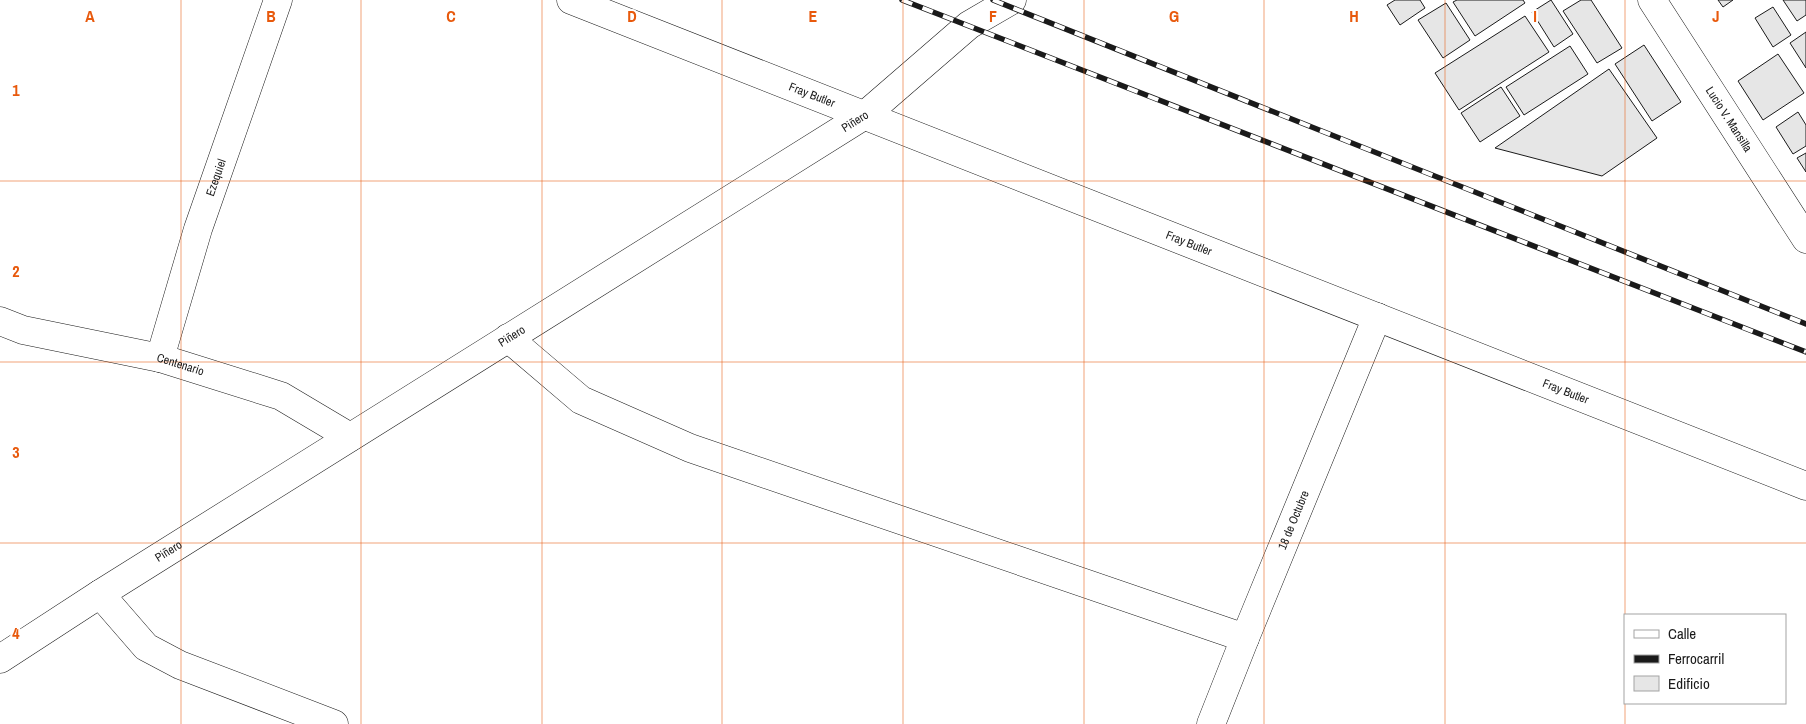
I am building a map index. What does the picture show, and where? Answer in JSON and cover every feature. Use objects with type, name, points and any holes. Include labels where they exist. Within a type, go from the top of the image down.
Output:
[{"type":"street","name":"Ezequiel","points":[[160,358],[198,229],[278,0]]},
{"type":"street","name":"Fray Butler","points":[[571,0],[1806,486]]},
{"type":"street","name":"Piñero","points":[[0,659],[350,437],[865,116],[969,25],[1012,0]]},
{"type":"street","name":"Lucio V. Mansilla","points":[[1652,0],[1806,239]]},
{"type":"street","name":"18 de Octubre","points":[[1211,724],[1377,316]]},
{"type":"street","name":"Centenario","points":[[0,322],[23,330],[160,358],[280,396],[350,437]]},
{"type":"street","points":[[508,338],[581,400],[690,448],[1245,638]]},
{"type":"street","points":[[100,594],[146,646],[180,665],[334,724]]},
{"type":"building","points":[[1395,0],[1420,0],[1425,8],[1400,25],[1387,5]]},
{"type":"building","points":[[1457,0],[1523,0],[1525,3],[1475,36],[1453,2]]},
{"type":"building","points":[[1551,0],[1573,34],[1554,47],[1532,12]]},
{"type":"building","points":[[1581,0],[1591,0],[1622,48],[1597,63],[1563,11]]},
{"type":"building","points":[[1718,0],[1733,0],[1723,7]]},
{"type":"building","points":[[1783,0],[1806,0],[1806,15],[1797,21]]},
{"type":"building","points":[[1446,3],[1470,40],[1443,58],[1418,20]]},
{"type":"building","points":[[1773,7],[1791,35],[1773,47],[1755,18]]},
{"type":"building","points":[[1525,16],[1549,52],[1459,110],[1435,73]]},
{"type":"building","points":[[1806,32],[1806,68],[1790,43]]},
{"type":"building","points":[[1644,45],[1681,102],[1652,121],[1615,64]]},
{"type":"building","points":[[1570,46],[1588,74],[1524,115],[1506,87]]},
{"type":"building","points":[[1778,54],[1804,93],[1763,120],[1738,81]]},
{"type":"building","points":[[1609,69],[1657,138],[1602,176],[1495,148]]},
{"type":"building","points":[[1501,87],[1520,116],[1480,142],[1461,113]]},
{"type":"building","points":[[1798,112],[1806,125],[1806,146],[1793,154],[1776,127]]},
{"type":"building","points":[[1806,153],[1806,172],[1797,158]]},
{"type":"railway","points":[[902,0],[1806,352]]},
{"type":"railway","points":[[993,0],[1806,324]]}]
